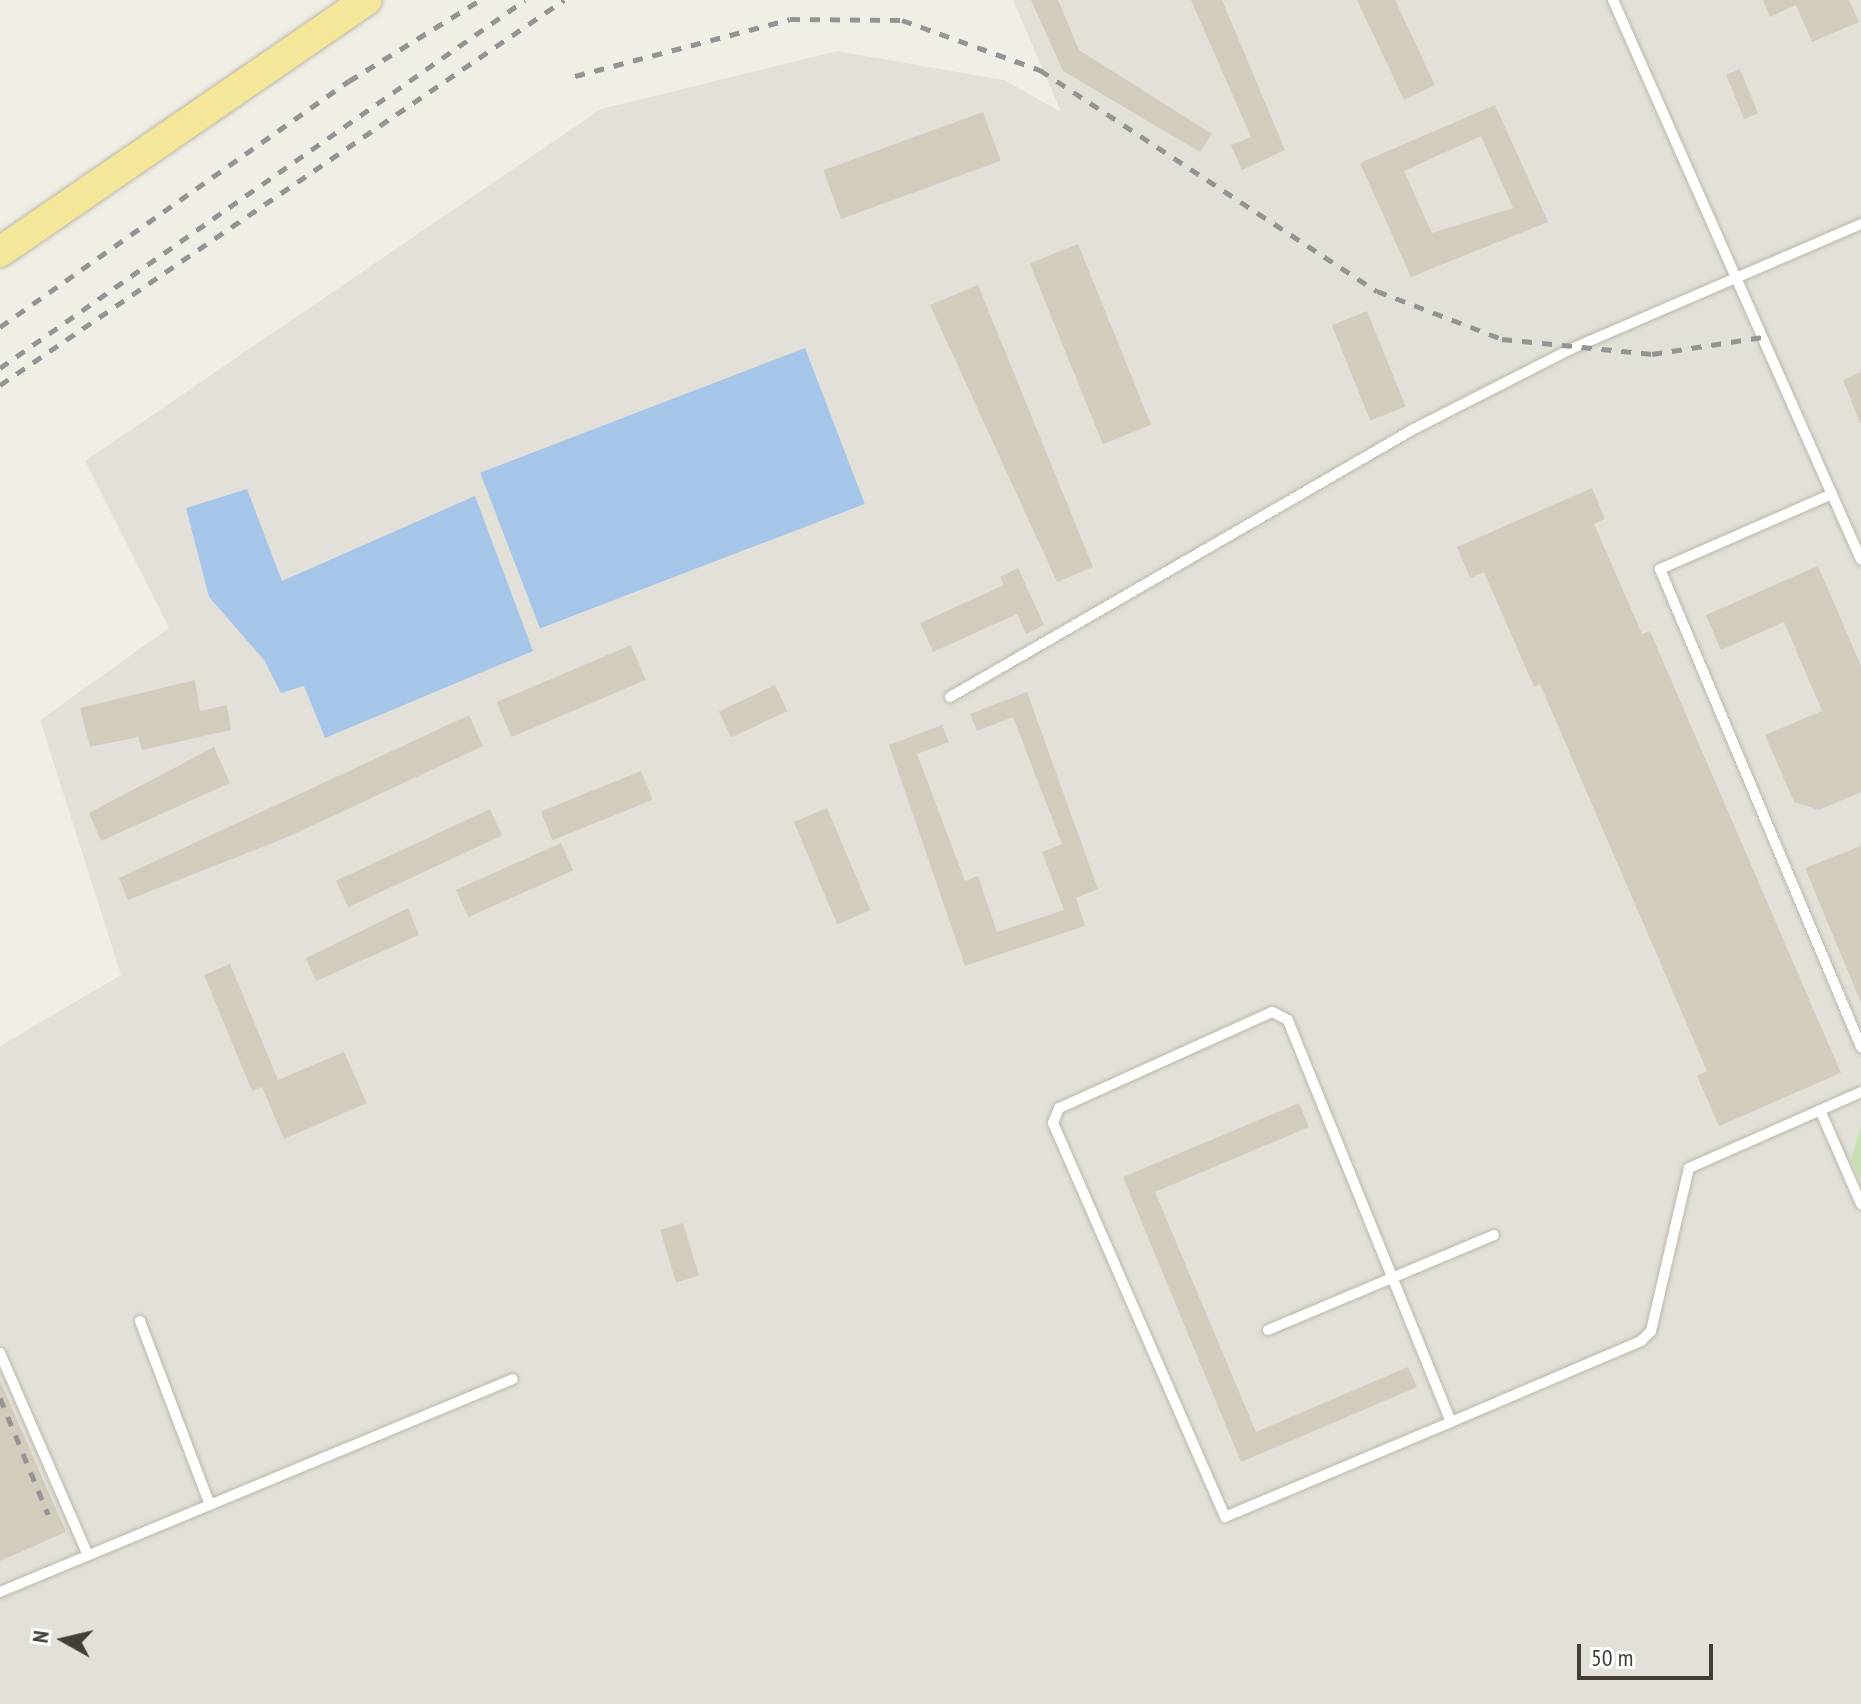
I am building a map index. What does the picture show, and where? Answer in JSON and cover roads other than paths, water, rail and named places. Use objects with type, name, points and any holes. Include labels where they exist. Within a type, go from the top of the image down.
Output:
[{"type":"main road","points":[[0,252],[367,0]]},
{"type":"lane","points":[[1613,0],[1861,560]]},
{"type":"lane","points":[[950,697],[1412,430],[1736,277],[1861,224]]},
{"type":"lane","points":[[1832,494],[1660,569],[1861,1047]]},
{"type":"lane","points":[[1451,1422],[1288,1020],[1272,1012],[1059,1108],[1053,1123],[1225,1517],[1451,1422],[1641,1341],[1651,1331],[1689,1168],[1861,1092]]},
{"type":"lane","points":[[1820,1110],[1861,1204]]},
{"type":"lane","points":[[1268,1330],[1494,1235]]},
{"type":"lane","points":[[140,1321],[210,1505]]},
{"type":"lane","points":[[0,1353],[88,1555]]},
{"type":"lane","points":[[0,1592],[513,1379]]},
{"type":"water","points":[[805,348],[865,504],[540,629],[480,473]]},
{"type":"water","points":[[247,489],[282,581],[475,496],[533,651],[325,738],[304,686],[281,693],[264,660],[209,597],[186,508]]},
{"type":"railway","points":[[0,327],[349,81],[480,0]]},
{"type":"railway","points":[[0,368],[525,0]]},
{"type":"railway","points":[[0,385],[564,0]]},
{"type":"railway","points":[[575,76],[790,19],[902,20],[1040,70],[1377,291],[1502,339],[1652,354],[1763,337]]},
{"type":"railway","points":[[0,1398],[48,1514]]}]
